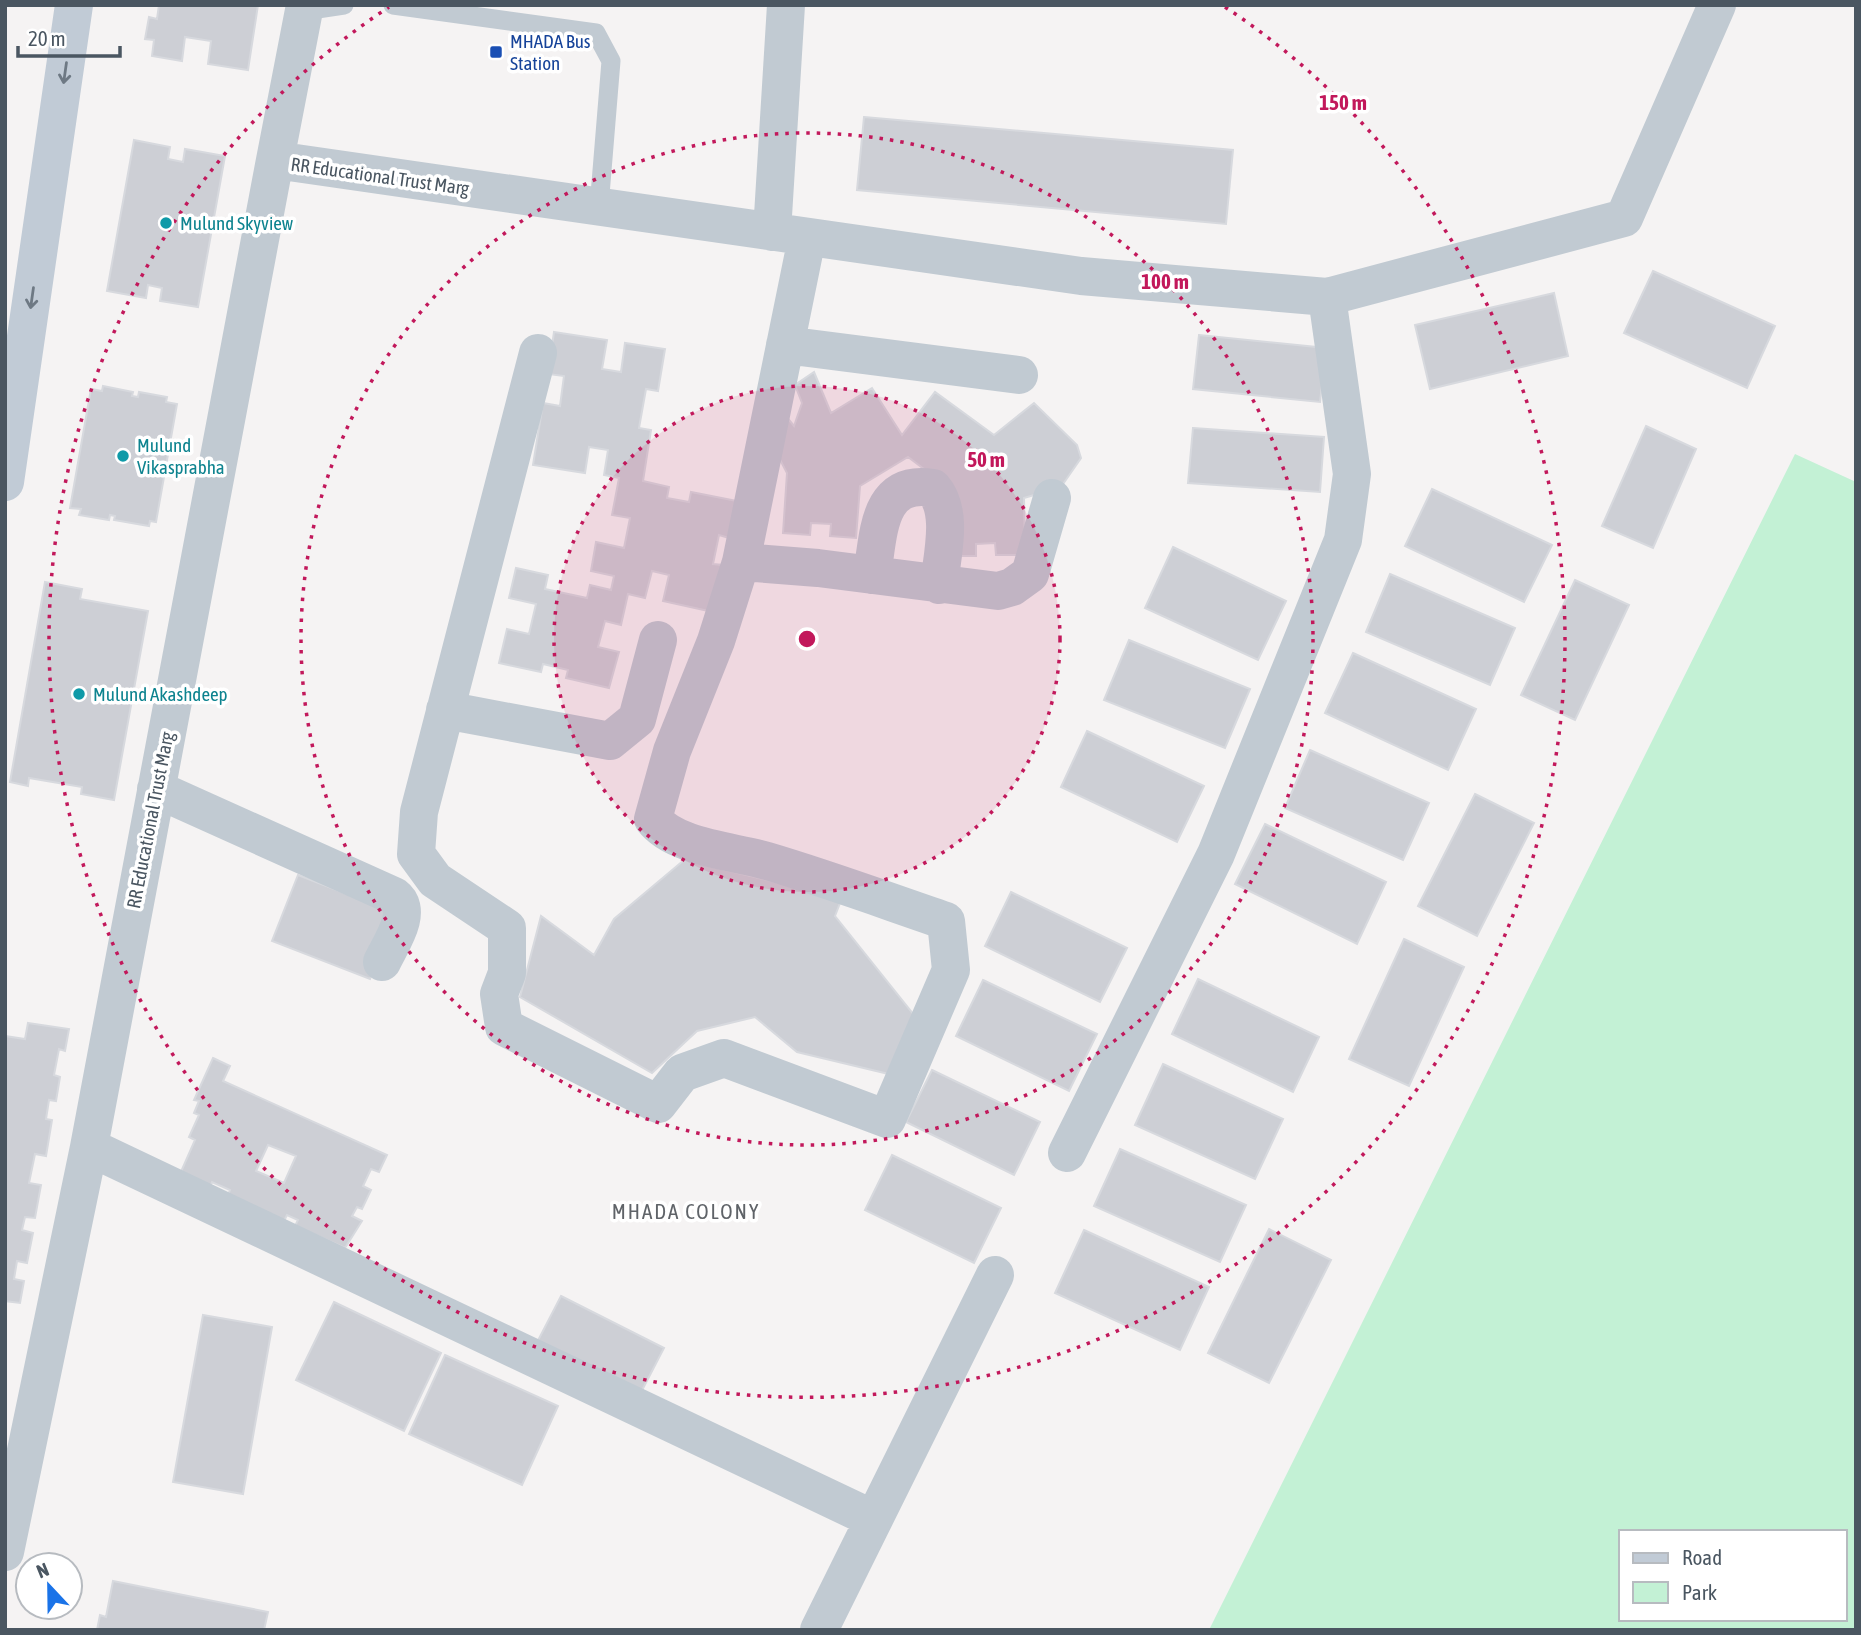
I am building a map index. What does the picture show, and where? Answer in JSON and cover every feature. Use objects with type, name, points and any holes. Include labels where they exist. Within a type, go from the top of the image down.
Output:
[{"type":"street","points":[[5,482],[75,5]]},
{"type":"street","points":[[538,354],[419,812],[416,855],[435,880],[507,928],[507,973],[499,994],[504,1027],[658,1104],[682,1073],[724,1058],[887,1119],[951,970],[946,921],[766,860],[704,847],[661,830],[653,820],[672,751],[716,641],[741,562],[785,345],[789,235],[786,5]]},
{"type":"street","name":"RR Educational Trust Marg","points":[[5,1552],[10,1501],[89,1147],[275,160],[1082,276],[1327,297],[1624,218],[1717,5]]},
{"type":"street","points":[[275,160],[305,8]]},
{"type":"street","points":[[1067,1153],[1216,854],[1343,540],[1352,474],[1327,297]]},
{"type":"street","points":[[785,345],[1018,375]]},
{"type":"street","points":[[872,575],[884,508],[900,491],[918,485],[933,488],[941,497],[945,511],[939,585]]},
{"type":"street","points":[[741,562],[998,591],[1012,587],[1030,574],[1052,498]]},
{"type":"street","points":[[445,710],[610,741],[637,719],[657,640]]},
{"type":"street","points":[[156,789],[394,896],[402,902],[404,912],[382,962]]},
{"type":"street","points":[[89,1147],[873,1519]]},
{"type":"street","points":[[819,1630],[995,1275]]},
{"type":"lane","points":[[305,8],[344,5]]},
{"type":"lane","points":[[393,5],[596,33],[611,61],[599,207]]},
{"type":"green space","points":[[1795,454],[1856,482],[1856,1630],[1209,1630]]},
{"type":"building","points":[[159,5],[258,5],[248,70],[208,64],[211,41],[185,37],[182,61],[152,56],[154,40],[145,39],[149,17],[157,19]]},
{"type":"building","points":[[864,117],[1233,150],[1226,224],[857,190]]},
{"type":"building","name":"Mulund Skyview","points":[[134,140],[170,147],[168,159],[183,162],[185,149],[225,156],[198,307],[160,301],[162,288],[148,285],[146,298],[107,291]]},
{"type":"building","points":[[1653,271],[1775,326],[1747,388],[1624,333]]},
{"type":"building","points":[[1554,293],[1568,356],[1430,389],[1415,325]]},
{"type":"building","points":[[554,332],[607,340],[602,369],[621,372],[625,343],[665,349],[658,391],[646,389],[639,428],[651,430],[643,481],[669,487],[667,498],[689,502],[691,492],[737,501],[729,538],[719,535],[713,564],[723,565],[713,612],[663,601],[669,575],[652,571],[645,598],[628,594],[621,625],[605,621],[598,647],[619,652],[609,688],[566,678],[568,670],[543,664],[541,672],[499,663],[507,629],[529,634],[536,604],[509,598],[516,568],[548,575],[545,589],[587,598],[590,585],[611,590],[614,576],[591,571],[596,542],[624,548],[630,518],[612,515],[619,478],[604,475],[608,450],[589,447],[585,473],[533,465],[543,403],[560,406],[564,376],[548,374]]},
{"type":"building","points":[[1199,335],[1326,348],[1320,402],[1193,389]]},
{"type":"building","points":[[814,372],[831,413],[872,388],[902,435],[935,392],[994,435],[1034,403],[1077,445],[1081,458],[1061,487],[1024,498],[1025,555],[996,555],[995,543],[976,544],[976,556],[954,556],[953,491],[908,457],[860,486],[856,538],[830,536],[831,524],[811,523],[810,535],[783,533],[787,473],[769,439],[781,410],[794,426],[802,403],[795,385]]},
{"type":"building","name":"Mulund Vikasprabha","points":[[103,386],[133,392],[132,396],[138,397],[139,392],[167,397],[166,402],[177,404],[156,522],[150,521],[149,526],[114,520],[115,516],[110,515],[109,520],[79,515],[81,509],[70,508],[91,389],[102,391]]},
{"type":"building","points":[[1646,426],[1696,449],[1653,548],[1602,526]]},
{"type":"building","points":[[1193,428],[1324,437],[1320,492],[1188,483]]},
{"type":"building","points":[[1432,489],[1552,545],[1524,602],[1405,546]]},
{"type":"building","points":[[1173,547],[1286,601],[1258,660],[1145,608]]},
{"type":"building","points":[[1390,574],[1515,628],[1490,685],[1366,632]]},
{"type":"building","points":[[1575,580],[1629,605],[1575,720],[1521,695]]},
{"type":"building","name":"Mulund Akashdeep","points":[[45,582],[82,589],[80,599],[148,611],[114,800],[81,794],[82,787],[29,778],[28,786],[10,782]]},
{"type":"building","points":[[1129,640],[1250,689],[1225,748],[1104,700]]},
{"type":"building","points":[[1353,653],[1476,709],[1448,770],[1325,713]]},
{"type":"building","points":[[1087,731],[1204,786],[1177,842],[1061,787]]},
{"type":"building","points":[[1310,750],[1429,803],[1403,860],[1285,808]]},
{"type":"building","points":[[1475,794],[1534,823],[1477,936],[1418,906]]},
{"type":"building","points":[[1265,824],[1386,882],[1357,944],[1235,884]]},
{"type":"building","points":[[684,860],[842,898],[835,916],[918,1020],[893,1075],[797,1052],[755,1017],[697,1031],[652,1073],[520,997],[541,916],[594,955],[614,919]]},
{"type":"building","points":[[298,875],[396,913],[370,979],[272,941]]},
{"type":"building","points":[[1011,892],[1127,948],[1100,1002],[985,946]]},
{"type":"building","points":[[1404,939],[1464,967],[1409,1086],[1349,1059]]},
{"type":"building","points":[[1198,979],[1319,1037],[1293,1092],[1172,1034]]},
{"type":"building","points":[[983,980],[1097,1034],[1069,1091],[956,1036]]},
{"type":"building","points":[[28,1023],[69,1029],[65,1051],[59,1049],[54,1075],[60,1077],[56,1101],[49,1100],[46,1119],[52,1120],[46,1156],[35,1154],[29,1183],[41,1185],[35,1218],[25,1217],[22,1230],[33,1233],[27,1263],[17,1261],[14,1279],[24,1281],[20,1303],[5,1301],[5,1036],[25,1039]]},
{"type":"building","points":[[213,1058],[230,1066],[223,1081],[387,1155],[379,1172],[371,1169],[363,1186],[371,1190],[362,1209],[357,1207],[352,1216],[362,1221],[345,1248],[295,1226],[298,1220],[287,1215],[284,1221],[228,1195],[230,1190],[212,1182],[210,1187],[180,1174],[195,1140],[189,1137],[199,1115],[194,1113],[199,1101],[194,1100]],"holes":[[[268,1145],[296,1156],[284,1183],[256,1171]]]},
{"type":"building","points":[[1163,1064],[1283,1119],[1255,1179],[1135,1125]]},
{"type":"building","points":[[932,1070],[1040,1122],[1014,1175],[906,1122]]},
{"type":"building","points":[[1120,1149],[1246,1205],[1220,1262],[1094,1206]]},
{"type":"building","points":[[892,1155],[1001,1208],[974,1263],[865,1210]]},
{"type":"building","points":[[1269,1229],[1331,1260],[1269,1383],[1208,1353]]},
{"type":"building","points":[[1084,1230],[1209,1287],[1180,1350],[1055,1293]]},
{"type":"building","points":[[561,1296],[664,1348],[635,1404],[532,1352]]},
{"type":"building","points":[[334,1302],[441,1353],[404,1431],[296,1380]]},
{"type":"building","points":[[203,1315],[272,1327],[243,1494],[173,1482]]},
{"type":"building","points":[[445,1355],[558,1406],[522,1485],[409,1434]]},
{"type":"building","points":[[113,1581],[268,1612],[264,1630],[97,1630],[100,1615],[106,1617]]},
{"type":"place","name":"MHADA Bus Station","points":[[496,52]]},
{"type":"place","name":"Mulund Skyview","points":[[166,223]]},
{"type":"place","name":"Mulund Vikasprabha","points":[[123,456]]},
{"type":"place","name":"Mulund Akashdeep","points":[[79,694]]},
{"type":"district","name":"MHADA COLONY","points":[[686,1212]]}]
